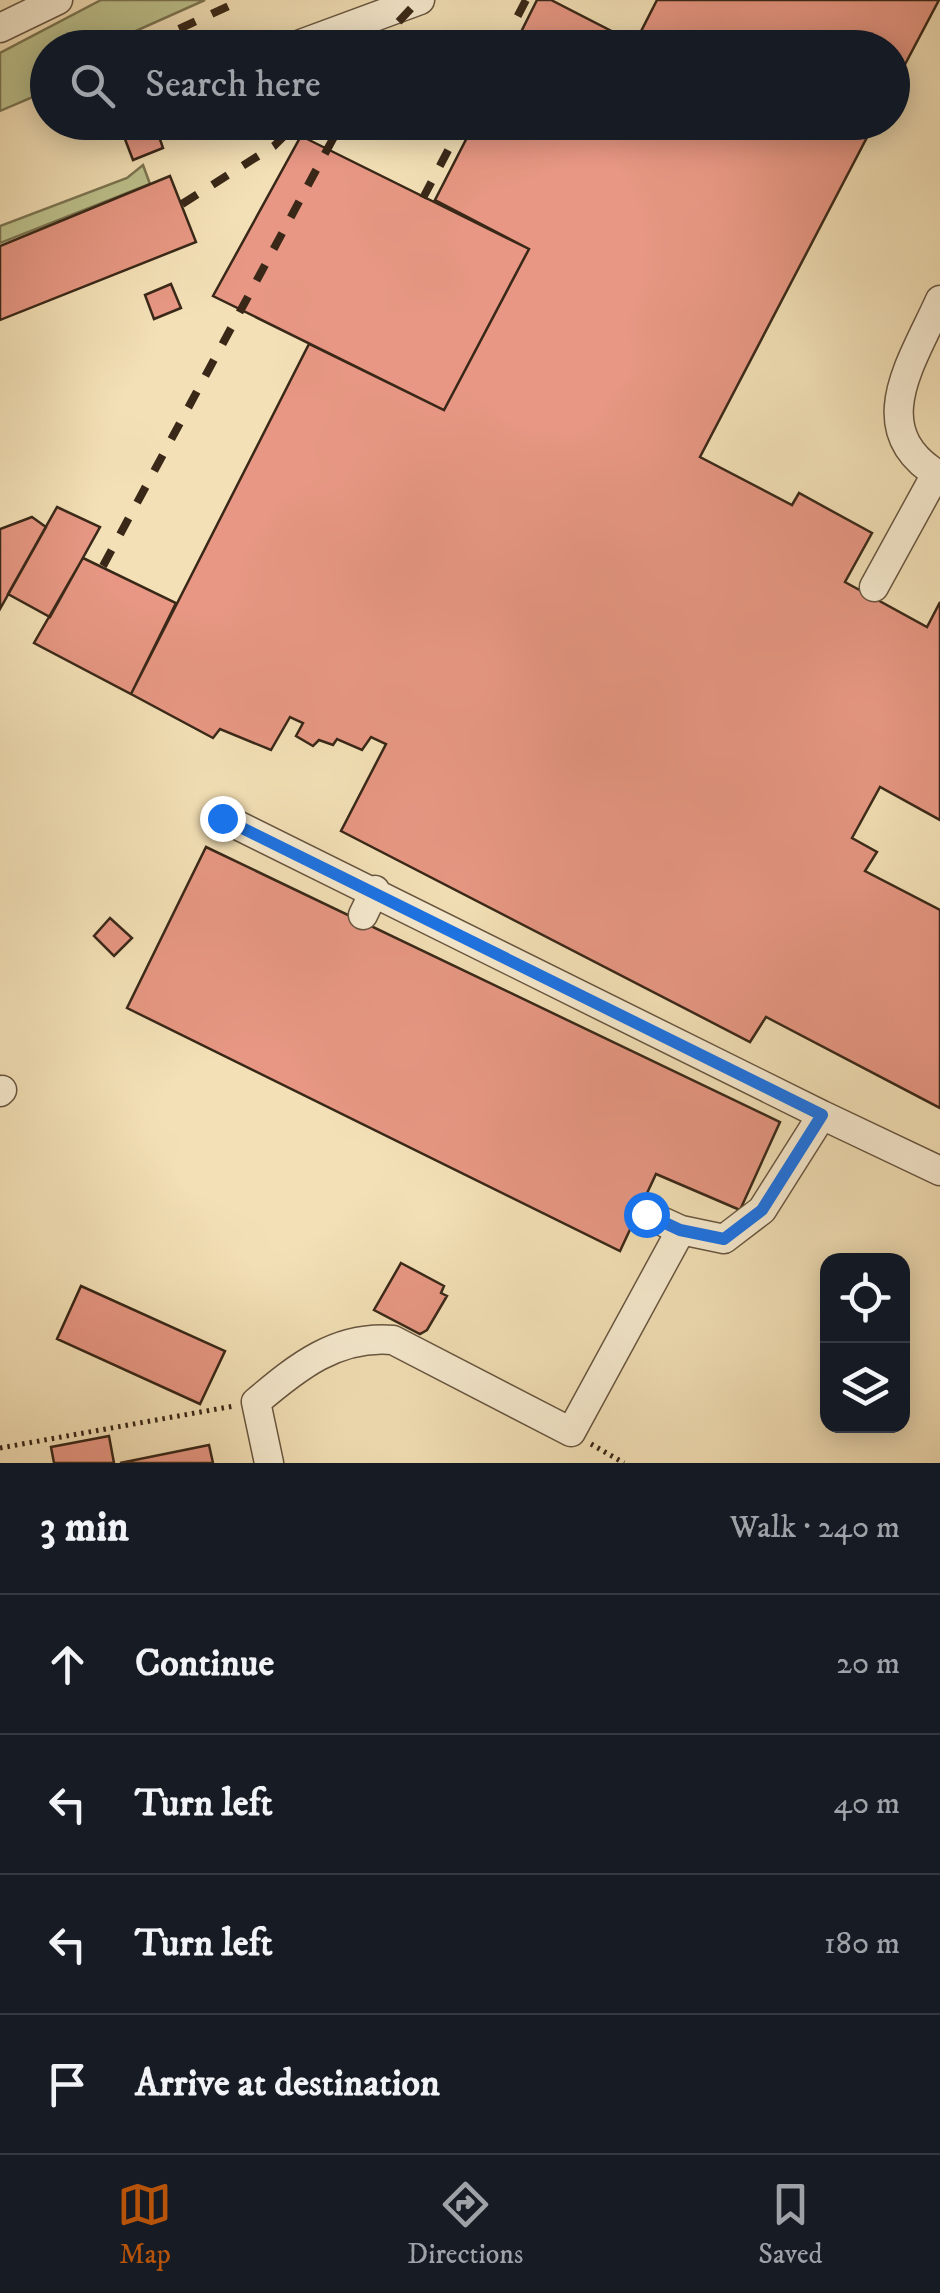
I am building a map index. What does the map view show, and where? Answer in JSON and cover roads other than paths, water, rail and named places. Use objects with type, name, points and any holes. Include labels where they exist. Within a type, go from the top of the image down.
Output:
[{"type":"street","points":[[0,28],[58,0]]},
{"type":"street","points":[[339,30],[420,0]]},
{"type":"street","points":[[874,587],[938,475],[909,454],[895,422],[910,368],[940,300]]},
{"type":"street","points":[[222,818],[369,903],[940,1171]]},
{"type":"street","points":[[646,1214],[680,1230],[724,1239],[762,1210],[822,1115]]},
{"type":"street","points":[[270,1463],[256,1402],[322,1352],[367,1338],[393,1340],[571,1432],[680,1230]]},
{"type":"railway","points":[[179,29],[242,0]]},
{"type":"railway","points":[[391,30],[419,0]]},
{"type":"railway","points":[[510,30],[526,0]]},
{"type":"railway","points":[[182,204],[280,140]]},
{"type":"railway","points":[[103,566],[332,140]]},
{"type":"railway","points":[[423,198],[454,140]]}]
